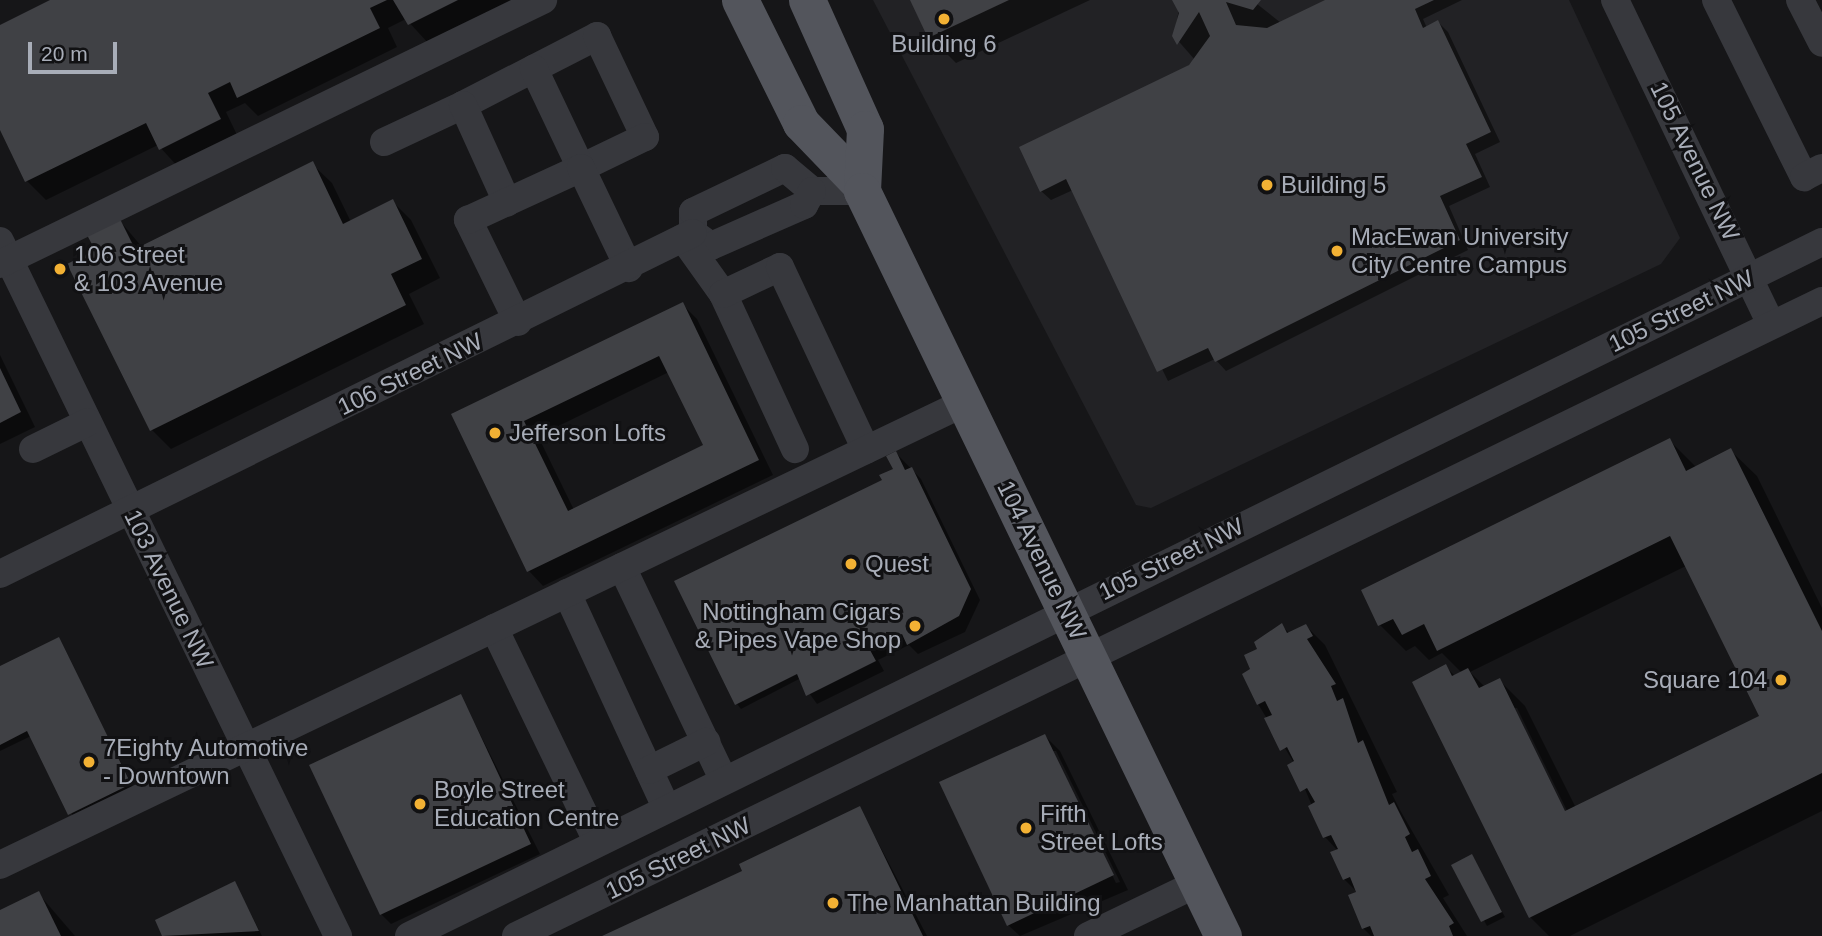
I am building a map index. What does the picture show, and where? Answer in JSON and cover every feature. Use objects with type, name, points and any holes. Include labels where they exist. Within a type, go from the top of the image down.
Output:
[{"type":"main road","name":"104 Avenue NW","points":[[740,0],[801,123],[861,188],[1223,936]]},
{"type":"main road","points":[[807,0],[865,128],[861,188]]},
{"type":"street","points":[[3,255],[543,0]]},
{"type":"street","name":"105 Avenue NW","points":[[1615,0],[1752,277],[1771,324]]},
{"type":"street","points":[[1716,0],[1804,177],[1822,168]]},
{"type":"street","points":[[1800,0],[1822,43]]},
{"type":"street","points":[[384,142],[597,36],[645,137],[468,220],[517,322]]},
{"type":"street","points":[[534,69],[629,268]]},
{"type":"street","points":[[463,104],[507,202]]},
{"type":"street","points":[[795,449],[723,294],[688,236],[694,212],[785,168],[812,191],[861,188]]},
{"type":"street","points":[[688,236],[711,246],[804,205],[812,191]]},
{"type":"street","name":"106 Street NW","points":[[0,574],[629,268],[688,236]]},
{"type":"street","name":"105 Street NW","points":[[408,936],[1067,610],[1822,242]]},
{"type":"street","name":"103 Avenue NW","points":[[3,255],[88,422],[338,936]]},
{"type":"street","points":[[723,294],[780,267],[866,450]]},
{"type":"street","name":"105 Street NW","points":[[516,936],[1091,660],[1822,301]]},
{"type":"street","points":[[0,865],[966,402]]},
{"type":"street","points":[[33,449],[88,422]]},
{"type":"street","points":[[622,567],[723,779]]},
{"type":"street","points":[[567,593],[666,807]]},
{"type":"street","points":[[494,628],[597,841]]},
{"type":"street","points":[[649,770],[706,742]]},
{"type":"street","points":[[1088,936],[1198,883]]},
{"type":"shaded area","name":"MacEwan University City Centre Campus","points":[[873,0],[1569,0],[1680,238],[1661,264],[1151,508],[1136,505]]},
{"type":"building","points":[[50,0],[387,0],[370,8],[380,28],[237,98],[230,82],[208,93],[221,119],[159,150],[146,123],[25,182],[0,130],[0,25]]},
{"type":"building","points":[[393,0],[458,0],[408,25]]},
{"type":"building","name":"Building 6","points":[[910,0],[1009,0],[928,38]]},
{"type":"building","name":"Building 5","points":[[1172,0],[1261,0],[1253,10],[1226,2],[1236,25],[1267,28],[1325,0],[1434,0],[1415,9],[1423,28],[1438,20],[1491,132],[1466,144],[1482,177],[1440,196],[1460,240],[1215,362],[1208,348],[1157,372],[1066,179],[1040,192],[1019,147],[1189,65],[1210,36],[1199,12],[1177,45],[1172,36],[1179,13]]},
{"type":"building","points":[[313,161],[343,224],[393,199],[422,259],[391,274],[406,305],[150,431],[67,264],[95,250],[87,235],[120,219],[135,249]]},
{"type":"building","name":"Jefferson Lofts","points":[[683,302],[759,460],[527,572],[451,414]],"holes":[[[659,356],[703,445],[568,511],[524,421]]]},
{"type":"building","points":[[0,368],[21,412],[0,423]]},
{"type":"building","name":"Square 104","points":[[1670,438],[1686,471],[1731,448],[1822,631],[1822,773],[1529,918],[1412,682],[1446,664],[1452,676],[1468,668],[1479,688],[1500,678],[1565,811],[1759,716],[1670,536],[1437,651],[1424,624],[1402,635],[1393,619],[1378,626],[1361,590]]},
{"type":"building","name":"Quest","points":[[896,451],[905,470],[912,467],[971,589],[959,616],[907,645],[902,634],[870,650],[876,661],[806,696],[797,674],[735,705],[674,581],[882,480],[879,475],[893,469],[886,456]]},
{"type":"building","points":[[1282,623],[1287,633],[1306,624],[1313,636],[1307,639],[1336,684],[1331,686],[1337,701],[1343,698],[1358,743],[1363,740],[1389,805],[1394,802],[1410,834],[1405,837],[1412,852],[1418,849],[1431,876],[1425,879],[1454,923],[1449,926],[1453,936],[1374,936],[1370,926],[1362,929],[1348,895],[1356,892],[1350,877],[1343,880],[1330,852],[1338,849],[1331,835],[1323,838],[1308,806],[1315,802],[1307,788],[1300,792],[1287,765],[1294,761],[1287,747],[1280,751],[1264,718],[1272,715],[1265,701],[1257,705],[1242,674],[1250,669],[1244,655],[1257,649],[1254,642]]},
{"type":"building","points":[[59,637],[131,784],[68,815],[27,731],[0,745],[0,666]]},
{"type":"building","points":[[461,694],[531,844],[380,915],[309,765]]},
{"type":"building","name":"Fifth Street Lofts","points":[[1045,734],[1114,875],[1007,926],[939,782]]},
{"type":"building","name":"The Manhattan Building","points":[[860,806],[923,936],[602,936],[742,871],[739,864]]},
{"type":"building","points":[[1472,854],[1502,912],[1481,922],[1451,865]]},
{"type":"building","points":[[235,881],[259,931],[162,936],[155,920]]},
{"type":"building","points":[[39,891],[61,936],[0,936],[0,910]]},
{"type":"place","name":"Building 6","points":[[944,19]]},
{"type":"place","name":"Building 5","points":[[1267,185]]},
{"type":"place","name":"MacEwan University City Centre Campus","points":[[1337,251]]},
{"type":"place","name":"106 Street & 103 Avenue","points":[[60,269]]},
{"type":"place","name":"Jefferson Lofts","points":[[495,433]]},
{"type":"place","name":"Quest","points":[[851,564]]},
{"type":"place","name":"Nottingham Cigars & Pipes Vape Shop","points":[[915,626]]},
{"type":"place","name":"Square 104","points":[[1781,680]]},
{"type":"place","name":"7Eighty Automotive - Downtown","points":[[89,762]]},
{"type":"place","name":"Boyle Street Education Centre","points":[[420,804]]},
{"type":"place","name":"Fifth Street Lofts","points":[[1026,828]]},
{"type":"place","name":"The Manhattan Building","points":[[833,903]]}]
